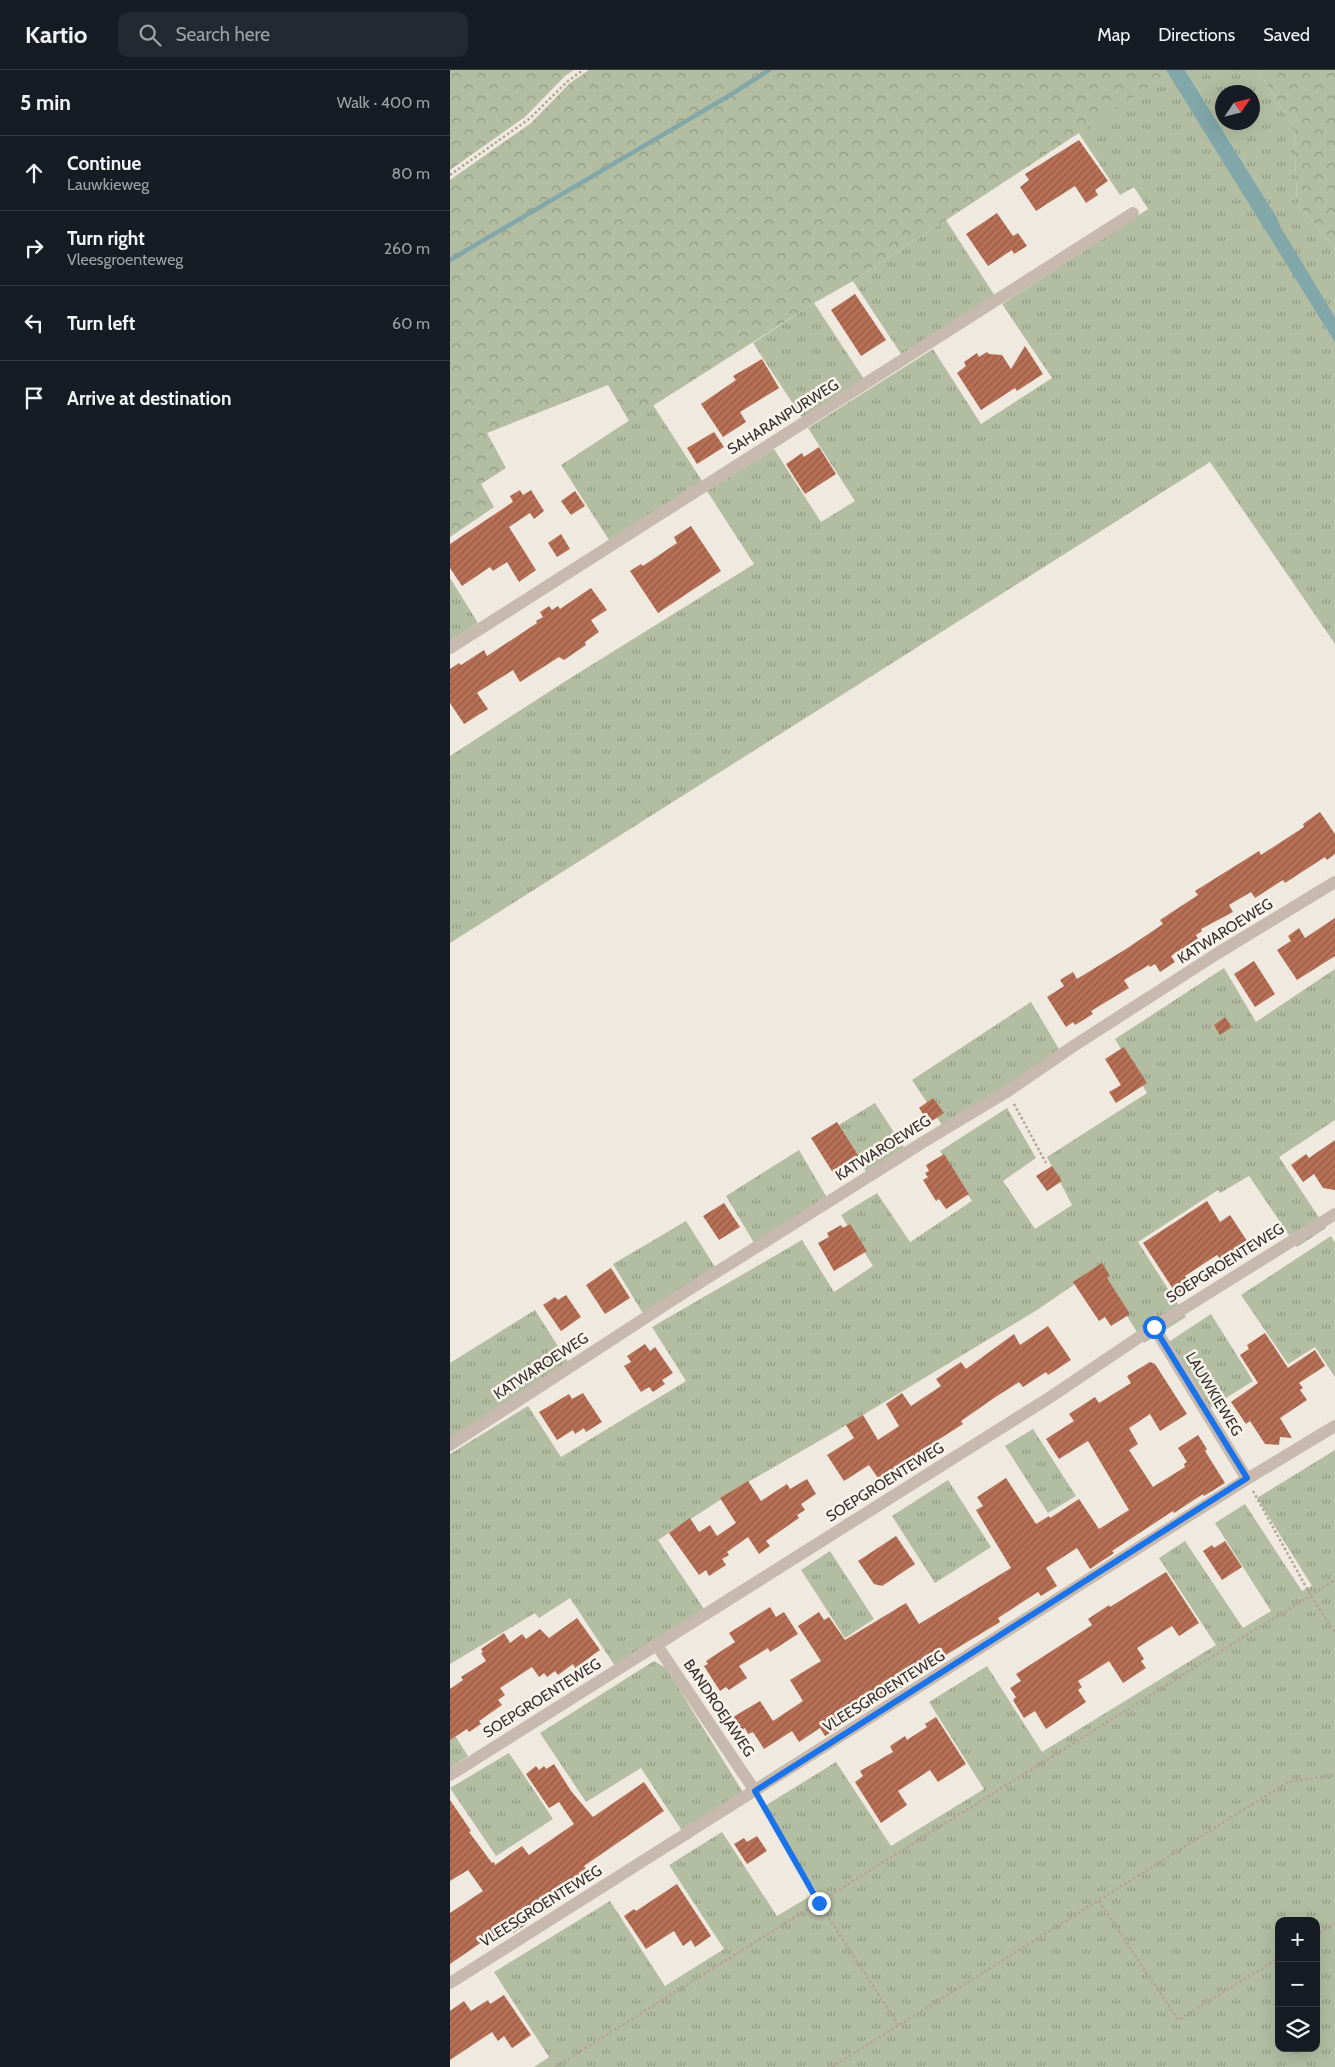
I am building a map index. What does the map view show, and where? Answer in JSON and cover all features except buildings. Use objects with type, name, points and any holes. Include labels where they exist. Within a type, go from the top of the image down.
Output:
[{"type":"street","name":"SAHARANPURWEG","points":[[450,648],[1133,212]]},
{"type":"street","name":"KATWAROEWEG","points":[[450,1445],[702,1282],[925,1141],[1008,1091],[1072,1047],[1210,958],[1335,882]]},
{"type":"street","name":"SOEPGROENTEWEG","points":[[450,1775],[1052,1396],[1154,1327],[1335,1214]]},
{"type":"street","name":"LAUWKIEWEG","points":[[1154,1327],[1247,1478]]},
{"type":"street","name":"VLEESGROENTEWEG","points":[[450,1983],[1247,1478],[1335,1426]]},
{"type":"street","name":"BANDROEJAWEG","points":[[656,1644],[755,1791]]},
{"type":"path","points":[[450,175],[529,119],[568,80],[583,70]]},
{"type":"path","points":[[1008,1091],[1046,1163]]},
{"type":"path","points":[[1247,1478],[1311,1596],[1335,1633]]},
{"type":"path","points":[[555,2067],[1335,1580]]},
{"type":"path","points":[[832,2067],[1288,1782],[1335,1775]]},
{"type":"path","points":[[755,1791],[819,1903],[899,2026]]},
{"type":"path","points":[[1099,1901],[1178,2020],[1275,1960]]},
{"type":"path","points":[[1320,1933],[1335,1924]]},
{"type":"green space","points":[[450,70],[574,70],[565,76],[525,117],[450,170]]},
{"type":"green space","points":[[589,70],[766,70],[710,107],[769,70],[1166,70],[1169,74],[853,281],[814,303],[629,421],[608,385],[487,433],[506,468],[481,484],[494,507],[450,537],[450,180],[531,123],[570,83]]},
{"type":"green space","points":[[1185,70],[1258,70],[1294,128],[1297,204],[1335,247],[1335,317],[1279,226],[1278,219],[1222,130],[1260,130],[1260,85],[1215,85],[1215,118]]},
{"type":"green space","points":[[1258,70],[1335,70],[1335,247],[1297,204],[1294,128]]},
{"type":"green space","points":[[1169,74],[1335,343],[1335,644],[1210,462],[450,943],[450,756],[564,682],[754,564],[707,491],[774,449],[821,522],[855,501],[808,428],[933,349],[981,424],[1052,378],[1002,304],[1148,209],[1134,187],[1120,195],[1078,132]]},
{"type":"green space","points":[[946,220],[995,296],[903,357],[853,281]]},
{"type":"green space","points":[[814,303],[864,379],[803,419],[753,343]]},
{"type":"green space","points":[[653,405],[702,481],[609,540],[561,465]]},
{"type":"green space","points":[[450,578],[478,623],[450,641]]},
{"type":"green space","points":[[1224,968],[1256,1022],[1335,969],[1335,1120],[1279,1157],[1326,1228],[1297,1247],[1249,1176],[1220,1193],[1218,1190],[1138,1242],[1186,1317],[1144,1343],[1097,1269],[1037,1310],[748,1482],[658,1540],[708,1615],[619,1672],[570,1598],[539,1618],[535,1613],[450,1664],[450,1454],[528,1406],[561,1457],[686,1381],[652,1327],[802,1240],[834,1292],[873,1266],[841,1215],[877,1193],[910,1242],[972,1201],[940,1151],[1007,1108],[1036,1158],[1003,1181],[1035,1229],[1072,1205],[1047,1157],[1147,1093],[1115,1039]]},
{"type":"green space","points":[[1031,1002],[1065,1059],[948,1134],[912,1080]]},
{"type":"green space","points":[[875,1103],[910,1157],[872,1181],[837,1126]]},
{"type":"green space","points":[[799,1150],[832,1206],[759,1251],[726,1196]]},
{"type":"green space","points":[[686,1221],[720,1275],[647,1320],[613,1264]]},
{"type":"green space","points":[[1331,1236],[1335,1243],[1335,1377],[1315,1347],[1288,1364],[1241,1295]]},
{"type":"green space","points":[[535,1310],[570,1365],[450,1441],[450,1363]]},
{"type":"green space","points":[[1211,1314],[1253,1381],[1204,1412],[1167,1343]]},
{"type":"green space","points":[[1033,1429],[1076,1496],[1048,1513],[1005,1446]]},
{"type":"green space","points":[[1335,1450],[1335,2067],[534,2067],[549,2057],[494,1972],[610,1901],[665,1986],[724,1949],[669,1865],[722,1832],[777,1916],[817,1892],[763,1807],[836,1762],[891,1846],[984,1789],[929,1702],[987,1666],[1042,1752],[1216,1645],[1159,1558],[1185,1541],[1243,1628],[1271,1611],[1215,1523],[1245,1504],[1302,1591],[1312,1586],[1257,1498]]},
{"type":"green space","points":[[948,1480],[991,1547],[935,1583],[892,1516]]},
{"type":"green space","points":[[830,1551],[874,1619],[845,1638],[801,1570]]},
{"type":"green space","points":[[654,1661],[666,1668],[741,1789],[744,1797],[688,1840],[641,1768],[586,1802],[540,1733]]},
{"type":"green space","points":[[450,1728],[468,1756],[450,1768]]},
{"type":"green space","points":[[509,1753],[553,1819],[496,1856],[450,1788]]},
{"type":"water","points":[[1166,70],[1185,70],[1215,118],[1215,130],[1222,130],[1278,219],[1280,226],[1335,317],[1335,343]]},
{"type":"waterway","points":[[450,260],[727,97],[769,70]]},
{"type":"route","points":[[819,1903],[755,1791],[1247,1478],[1154,1327]]}]
